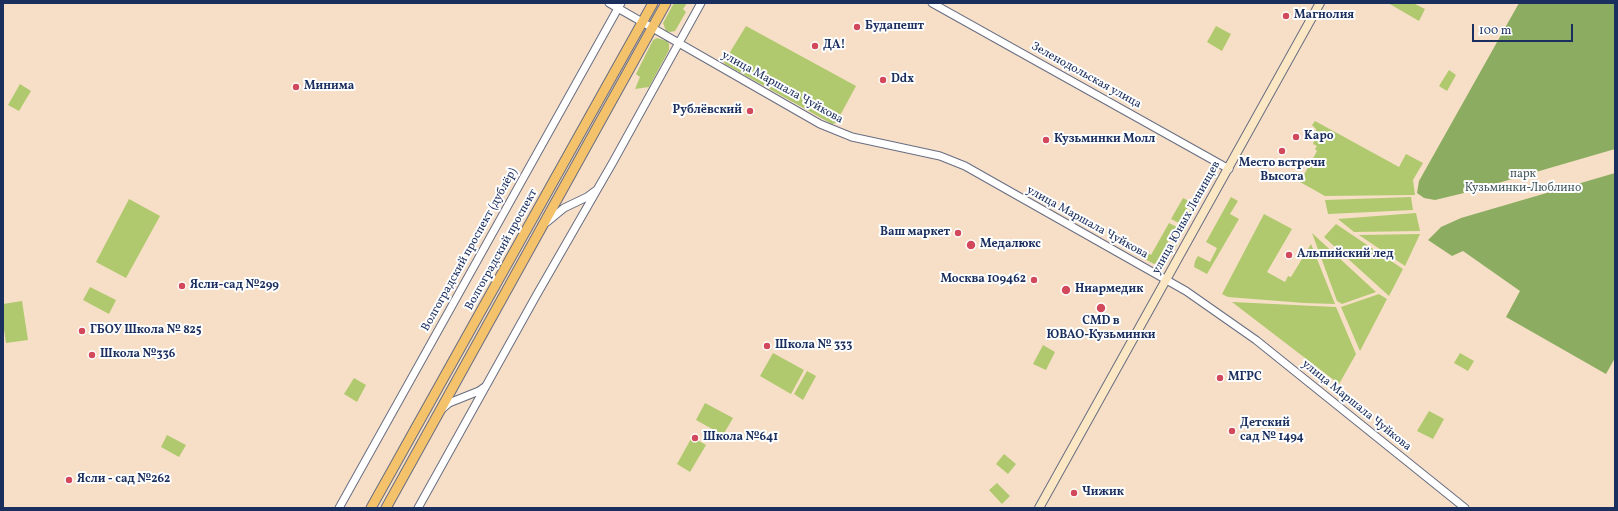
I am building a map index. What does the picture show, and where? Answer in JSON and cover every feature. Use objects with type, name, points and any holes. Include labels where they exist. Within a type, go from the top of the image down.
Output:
[{"type":"main road","name":"Волгоградский проспект","points":[[371,508],[653,3]]},
{"type":"main road","name":"Волгоградский проспект","points":[[386,508],[666,3]]},
{"type":"main road","name":"улица Юных Ленинцев","points":[[1039,508],[1320,3]]},
{"type":"street","name":"улица Маршала Чуйкова","points":[[609,3],[619,6],[653,28],[816,122],[852,138],[940,156],[965,166],[1186,291],[1256,340],[1465,508]]},
{"type":"street","points":[[418,508],[701,3]]},
{"type":"street","name":"Зеленодольская улица","points":[[932,3],[1229,169]]},
{"type":"street","name":"Волгоградский проспект (дублёр)","points":[[339,508],[619,6]]},
{"type":"street","points":[[541,228],[564,208],[587,197],[599,187]]},
{"type":"street","points":[[439,412],[449,403],[479,391],[487,385]]},
{"type":"green space","points":[[674,3],[687,3],[683,9],[686,12],[675,31],[670,32],[666,31],[663,23]]},
{"type":"green space","points":[[1388,3],[1413,3],[1425,9],[1419,21]]},
{"type":"green space","points":[[1519,3],[1615,3],[1615,149],[1481,188],[1466,187],[1463,188],[1464,193],[1435,200],[1424,198],[1417,193],[1419,181]]},
{"type":"green space","points":[[746,26],[856,86],[836,123],[832,124],[725,64],[724,62]]},
{"type":"green space","points":[[1216,26],[1231,34],[1222,51],[1207,42]]},
{"type":"green space","points":[[657,38],[667,41],[669,44],[669,50],[649,87],[635,89],[640,77],[636,74],[653,40]]},
{"type":"green space","points":[[1449,70],[1456,75],[1447,91],[1439,86]]},
{"type":"green space","points":[[20,84],[31,91],[19,111],[8,105]]},
{"type":"green space","points":[[1315,121],[1399,167],[1406,154],[1423,163],[1413,180],[1415,195],[1325,196],[1300,182],[1317,151],[1315,149],[1317,146],[1313,144],[1316,129],[1312,125]]},
{"type":"green space","points":[[1212,170],[1214,177],[1164,268],[1158,269]]},
{"type":"green space","points":[[1615,173],[1615,358],[1606,374],[1506,317],[1520,291],[1463,251],[1452,256],[1428,240],[1441,227],[1461,218]]},
{"type":"green space","points":[[1231,197],[1238,201],[1230,214],[1239,219],[1207,274],[1194,267],[1195,261],[1198,256],[1210,262],[1217,248],[1206,242]]},
{"type":"green space","points":[[1411,197],[1413,210],[1328,214],[1325,200]]},
{"type":"green space","points":[[1183,198],[1191,202],[1179,223],[1171,219]]},
{"type":"green space","points":[[129,199],[160,216],[126,278],[96,262]]},
{"type":"green space","points":[[1416,213],[1420,231],[1354,232],[1338,219]]},
{"type":"green space","points":[[1264,214],[1292,229],[1267,272],[1285,282],[1288,276],[1291,277],[1311,244],[1335,304],[1228,297],[1222,294]]},
{"type":"green space","points":[[1169,223],[1177,227],[1154,264],[1145,259],[1148,253],[1151,255]]},
{"type":"green space","points":[[1336,224],[1403,269],[1389,296],[1324,237]]},
{"type":"green space","points":[[1312,233],[1376,292],[1342,304],[1337,301]]},
{"type":"green space","points":[[1420,234],[1405,266],[1359,235]]},
{"type":"green space","points":[[90,287],[116,300],[109,314],[83,300]]},
{"type":"green space","points":[[1379,294],[1387,299],[1360,351],[1341,307]]},
{"type":"green space","points":[[22,301],[28,340],[6,343],[3,322],[3,304]]},
{"type":"green space","points":[[1232,302],[1336,307],[1356,354],[1339,384]]},
{"type":"green space","points":[[1043,345],[1055,352],[1046,370],[1033,364]]},
{"type":"green space","points":[[773,353],[804,370],[791,394],[760,376]]},
{"type":"green space","points":[[1460,353],[1474,361],[1468,371],[1454,363]]},
{"type":"green space","points":[[807,371],[816,376],[803,400],[794,394]]},
{"type":"green space","points":[[354,378],[366,385],[357,402],[344,394]]},
{"type":"green space","points":[[705,403],[733,418],[723,435],[696,420]]},
{"type":"green space","points":[[1429,411],[1444,419],[1433,439],[1417,431]]},
{"type":"green space","points":[[167,435],[186,445],[179,457],[161,447]]},
{"type":"green space","points":[[692,437],[706,445],[690,472],[677,464]]},
{"type":"green space","points":[[1004,454],[1016,464],[1008,474],[996,464]]},
{"type":"green space","points":[[997,483],[1010,496],[1002,504],[989,490]]},
{"type":"place","name":"Магнолия","points":[[1286,16]]},
{"type":"place","name":"Будапешт","points":[[857,27]]},
{"type":"place","name":"ДА!","points":[[815,46]]},
{"type":"place","name":"Ddx","points":[[883,80]]},
{"type":"place","name":"Минима","points":[[296,87]]},
{"type":"place","name":"Рублёвский","points":[[750,111]]},
{"type":"place","name":"Kapo","points":[[1296,137]]},
{"type":"place","name":"Кузьминки Молл","points":[[1046,140]]},
{"type":"place","name":"Место встречи Высота","points":[[1282,151]]},
{"type":"place","name":"Ваш маркет","points":[[958,233]]},
{"type":"place","name":"Медалюкс","points":[[971,245]]},
{"type":"place","name":"Альпийский лед","points":[[1289,255]]},
{"type":"place","name":"Москва 109462","points":[[1034,280]]},
{"type":"place","name":"Ясли-сад №299","points":[[182,286]]},
{"type":"place","name":"Ниармедик","points":[[1066,290]]},
{"type":"place","name":"CMD в ЮВАО-Кузьминки","points":[[1101,308]]},
{"type":"place","name":"ГБОУ Школа № 825","points":[[82,331]]},
{"type":"place","name":"Школа № 333","points":[[767,346]]},
{"type":"place","name":"Школа №336","points":[[92,355]]},
{"type":"place","name":"МГРС","points":[[1220,378]]},
{"type":"place","name":"Детский сад № 1494","points":[[1232,431]]},
{"type":"place","name":"Школа №641","points":[[695,438]]},
{"type":"place","name":"Ясли - сад №262","points":[[69,480]]},
{"type":"place","name":"Чижик","points":[[1074,493]]},
{"type":"park label","name":"парк Кузьминки-Люблино","points":[[1523,182]]}]
